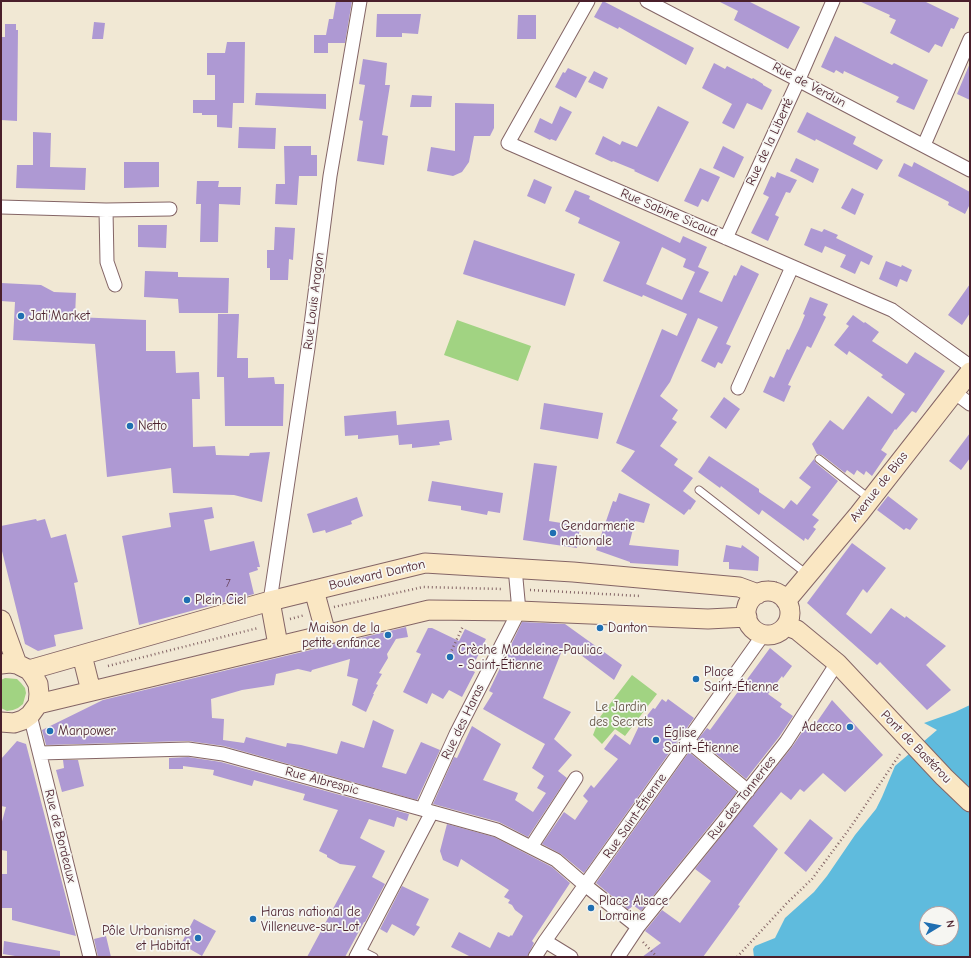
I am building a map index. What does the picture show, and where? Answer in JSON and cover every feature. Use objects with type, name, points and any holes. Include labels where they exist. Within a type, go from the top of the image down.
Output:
[{"type":"main road","name":"Avenue de Bias","points":[[790,596],[870,500],[970,372]]},
{"type":"main road","name":"Boulevard Danton","points":[[16,666],[82,655],[270,601],[425,563],[573,572],[739,587],[754,592]]},
{"type":"main road","points":[[314,590],[326,634]]},
{"type":"main road","points":[[770,591],[790,596],[790,613],[787,626],[782,631],[776,634],[763,635],[752,628],[748,623],[746,610],[748,604],[753,598],[754,592],[770,591]]},
{"type":"main road","points":[[270,601],[278,645]]},
{"type":"main road","points":[[34,709],[91,691],[429,610],[519,611],[708,619],[747,617]]},
{"type":"main road","points":[[1,620],[16,666],[34,677],[38,684],[39,694],[34,709],[23,720],[14,723],[2,724]]},
{"type":"main road","name":"Pont de Bastérou","points":[[787,626],[797,630],[837,662],[944,777],[970,802]]},
{"type":"main road","points":[[82,655],[91,691]]},
{"type":"street","name":"Rue Louis Aragon","points":[[270,601],[308,348],[330,176],[360,1]]},
{"type":"street","name":"Rue Sabine Sicaud","points":[[588,1],[508,143],[892,310],[970,366]]},
{"type":"street","name":"Rue de Verdun","points":[[647,1],[799,79],[970,170]]},
{"type":"street","name":"Rue de la Liberté","points":[[726,238],[799,79],[832,1]]},
{"type":"street","points":[[924,145],[970,39]]},
{"type":"street","points":[[1,207],[106,210],[170,208]]},
{"type":"street","points":[[106,210],[107,262],[115,285]]},
{"type":"street","points":[[738,388],[792,266]]},
{"type":"street","points":[[954,392],[970,404]]},
{"type":"street","points":[[515,568],[519,611]]},
{"type":"street","name":"Rue des Haras","points":[[358,953],[427,810],[456,734],[519,611]]},
{"type":"street","name":"Rue Saint-Étienne","points":[[535,957],[763,635]]},
{"type":"street","name":"Rue des Tanneries","points":[[618,957],[786,742],[837,662]]},
{"type":"street","name":"Rue de Bordeaux","points":[[34,709],[40,753],[90,957]]},
{"type":"street","points":[[688,741],[748,790]]},
{"type":"street","name":"Rue Albrespic","points":[[40,753],[188,749],[223,754],[497,830],[556,860],[584,887]]},
{"type":"street","points":[[531,847],[576,778]]},
{"type":"street","points":[[584,887],[638,932]]},
{"type":"street","points":[[545,941],[571,957]]},
{"type":"lane","points":[[819,459],[870,500]]},
{"type":"lane","points":[[699,490],[808,576]]},
{"type":"lane","points":[[358,953],[374,957]]},
{"type":"path","points":[[754,592],[758,585],[767,582],[777,582],[786,586],[790,596]]},
{"type":"path","points":[[450,654],[463,626]]},
{"type":"path","points":[[737,957],[787,903],[812,879],[904,749]]},
{"type":"path","points":[[638,932],[657,957]]},
{"type":"green space","points":[[457,320],[531,346],[518,381],[444,355]]},
{"type":"green space","name":"Le Jardin des Secrets","points":[[632,675],[657,694],[625,736],[615,729],[602,744],[593,735],[600,717]]},
{"type":"green space","points":[[5,678],[17,679],[25,688],[26,693],[23,704],[18,708],[7,711],[1,708],[1,680]]},
{"type":"water","points":[[970,705],[970,957],[754,957],[753,949],[755,946],[775,938],[785,918],[814,892],[827,876],[855,835],[876,809],[895,766],[937,730],[924,723]]},
{"type":"building","points":[[336,1],[352,1],[345,43],[328,43],[328,53],[314,53],[314,35],[326,35],[329,19],[333,19]]},
{"type":"building","points":[[603,1],[694,48],[686,65],[619,27],[618,29],[594,17]]},
{"type":"building","points":[[718,1],[748,1],[800,27],[788,49],[734,20],[738,11]]},
{"type":"building","points":[[859,1],[924,1],[959,18],[954,29],[951,28],[942,47],[935,44],[929,53],[890,33],[896,20],[889,17],[890,15]]},
{"type":"building","points":[[377,14],[421,14],[418,34],[402,33],[402,37],[376,37]]},
{"type":"building","points":[[518,15],[536,15],[536,39],[517,39]]},
{"type":"building","points":[[94,22],[105,23],[103,39],[92,39]]},
{"type":"building","points":[[5,24],[16,24],[16,30],[18,30],[17,121],[1,120],[1,37],[5,37]]},
{"type":"building","points":[[835,36],[892,65],[894,63],[928,80],[914,110],[896,102],[899,97],[844,71],[843,74],[836,70],[834,73],[821,67]]},
{"type":"building","points":[[227,42],[245,42],[244,103],[233,103],[232,128],[217,127],[217,115],[202,115],[202,113],[193,113],[193,100],[215,100],[215,75],[207,75],[207,53],[225,53]]},
{"type":"building","points":[[363,59],[387,63],[385,85],[390,85],[382,135],[388,136],[384,165],[357,161],[363,121],[359,120],[365,85],[359,84]]},
{"type":"building","points":[[714,63],[725,69],[727,66],[752,79],[753,78],[772,90],[762,110],[747,103],[734,129],[722,123],[732,104],[702,88]]},
{"type":"building","points":[[970,63],[970,100],[957,94]]},
{"type":"building","points":[[568,68],[587,77],[576,98],[555,87],[563,72],[565,73]]},
{"type":"building","points":[[594,71],[608,78],[603,89],[588,82]]},
{"type":"building","points":[[256,93],[326,94],[326,109],[255,105]]},
{"type":"building","points":[[412,95],[432,96],[431,107],[410,107]]},
{"type":"building","points":[[455,103],[494,104],[494,128],[490,136],[474,136],[469,162],[462,172],[453,176],[427,171],[431,147],[455,151]]},
{"type":"building","points":[[560,106],[572,112],[556,141],[550,140],[534,132],[540,118],[552,124]]},
{"type":"building","points":[[658,106],[689,122],[658,182],[634,171],[635,170],[595,154],[603,136],[620,145],[622,141],[637,147]]},
{"type":"building","points":[[807,112],[856,137],[853,144],[883,160],[877,170],[816,139],[815,141],[797,132]]},
{"type":"building","points":[[239,127],[276,128],[275,149],[238,148]]},
{"type":"building","points":[[33,132],[51,133],[50,167],[86,168],[85,190],[16,188],[17,165],[33,165]]},
{"type":"building","points":[[284,146],[311,146],[311,155],[317,155],[317,176],[299,176],[297,205],[275,204],[276,184],[285,184]]},
{"type":"building","points":[[723,146],[744,157],[734,178],[713,168]]},
{"type":"building","points":[[796,158],[819,169],[813,183],[790,171]]},
{"type":"building","points":[[124,162],[159,162],[159,187],[124,188]]},
{"type":"building","points":[[914,162],[970,192],[970,204],[965,214],[948,205],[949,202],[898,176],[904,163],[912,167]]},
{"type":"building","points":[[700,168],[720,177],[708,202],[702,199],[698,207],[684,201]]},
{"type":"building","points":[[777,172],[797,180],[790,193],[786,192],[775,215],[779,217],[768,241],[751,233],[769,197],[763,194],[771,176],[775,178]]},
{"type":"building","points":[[534,179],[552,187],[545,204],[527,196]]},
{"type":"building","points":[[197,181],[219,181],[218,187],[241,187],[240,205],[219,204],[218,242],[200,242],[201,204],[196,204]]},
{"type":"building","points":[[852,188],[864,194],[855,215],[841,208]]},
{"type":"building","points":[[575,190],[590,196],[589,199],[680,243],[683,236],[707,247],[698,267],[709,272],[699,292],[722,302],[734,275],[736,276],[741,265],[759,274],[726,344],[731,346],[722,364],[718,362],[715,368],[701,361],[718,327],[698,318],[670,382],[660,396],[678,410],[672,419],[677,422],[660,446],[678,459],[674,465],[693,478],[683,491],[696,501],[690,510],[689,509],[684,515],[621,471],[635,451],[616,443],[662,329],[677,336],[687,314],[643,295],[642,297],[603,281],[620,242],[578,223],[580,218],[565,211]],"holes":[[[662,247],[686,259],[683,267],[695,272],[682,300],[646,284]]]},
{"type":"building","points":[[138,225],[167,225],[166,248],[138,247]]},
{"type":"building","points":[[275,227],[295,228],[293,260],[289,259],[288,280],[270,280],[270,268],[267,268],[267,250],[274,250]]},
{"type":"building","points":[[811,228],[822,232],[824,229],[838,235],[836,238],[873,256],[869,265],[861,261],[855,274],[840,267],[846,255],[825,246],[822,253],[804,245]]},
{"type":"building","points":[[474,240],[575,274],[565,306],[463,274]]},
{"type":"building","points":[[886,261],[901,267],[902,265],[912,270],[907,282],[900,279],[897,287],[879,279]]},
{"type":"building","points":[[145,271],[178,272],[178,277],[229,278],[228,313],[179,313],[178,299],[144,297]]},
{"type":"building","points":[[1,283],[41,285],[54,292],[76,293],[75,317],[146,320],[146,351],[175,351],[176,373],[199,372],[200,399],[192,399],[193,447],[215,446],[216,455],[249,456],[250,453],[270,452],[262,502],[234,495],[173,493],[171,468],[107,477],[95,344],[13,340],[15,302],[1,301]]},
{"type":"building","points":[[970,284],[970,313],[962,325],[948,315]]},
{"type":"building","points":[[810,297],[828,304],[823,315],[826,317],[811,348],[807,346],[788,385],[791,386],[784,402],[763,392],[770,376],[774,378],[787,349],[789,350],[805,315],[803,314]]},
{"type":"building","points":[[218,314],[239,314],[237,358],[248,358],[248,378],[274,377],[275,384],[284,384],[283,426],[225,426],[224,377],[217,377]]},
{"type":"building","points":[[853,315],[879,332],[872,341],[907,364],[915,352],[945,371],[916,413],[912,411],[896,430],[895,429],[881,450],[887,454],[872,476],[866,471],[864,475],[857,470],[854,475],[847,470],[845,473],[822,455],[817,454],[812,444],[830,420],[843,430],[868,396],[892,414],[905,394],[881,377],[883,375],[849,351],[847,355],[834,345],[849,326],[846,324]]},
{"type":"building","points":[[724,397],[740,409],[726,429],[710,417]]},
{"type":"building","points":[[544,403],[603,413],[598,439],[540,429]]},
{"type":"building","points":[[396,411],[397,425],[449,420],[452,440],[439,442],[440,445],[412,448],[412,444],[399,445],[398,435],[358,439],[358,435],[345,436],[344,416]]},
{"type":"building","points":[[970,433],[970,458],[961,470],[949,461]]},
{"type":"building","points":[[709,456],[759,489],[759,492],[784,509],[791,500],[797,505],[811,487],[799,478],[814,459],[816,463],[838,481],[812,515],[819,520],[813,527],[816,529],[808,540],[805,538],[804,541],[762,510],[759,515],[721,486],[720,488],[698,472]]},
{"type":"building","points":[[534,463],[557,466],[549,521],[580,526],[577,548],[523,540]]},
{"type":"building","points":[[432,481],[503,493],[500,513],[488,511],[487,515],[461,510],[461,506],[428,501]]},
{"type":"building","points":[[619,493],[650,504],[644,523],[635,521],[629,545],[679,550],[678,566],[630,563],[596,550],[613,501],[616,502]]},
{"type":"building","points":[[888,496],[918,519],[910,530],[906,528],[904,530],[877,510]]},
{"type":"building","points":[[357,497],[363,516],[351,521],[352,524],[326,533],[325,530],[313,533],[307,514]]},
{"type":"building","points":[[212,507],[214,518],[204,520],[210,551],[254,541],[260,567],[257,567],[258,570],[249,573],[254,594],[139,625],[122,536],[171,527],[169,513]]},
{"type":"building","points":[[36,519],[37,521],[45,519],[51,538],[66,534],[78,582],[74,583],[83,629],[54,635],[56,646],[38,651],[25,644],[1,547],[1,526]]},
{"type":"building","points":[[852,543],[886,568],[867,593],[863,589],[846,614],[871,634],[891,608],[905,618],[906,616],[946,646],[926,665],[951,690],[927,710],[880,662],[877,665],[807,603]]},
{"type":"building","points":[[726,545],[741,548],[742,545],[759,557],[758,571],[729,569],[729,562],[723,562]]},
{"type":"building","points":[[522,622],[565,624],[622,665],[614,680],[565,643],[543,698],[571,712],[554,739],[572,755],[558,771],[567,778],[528,837],[499,822],[433,804],[454,757],[457,758],[472,726],[501,744],[483,780],[518,793],[515,800],[533,812],[546,793],[537,788],[544,776],[532,768],[545,744],[483,709],[493,693],[489,691]]},
{"type":"building","points":[[406,627],[408,637],[396,639],[387,654],[388,658],[379,673],[382,674],[376,684],[378,685],[366,712],[352,705],[358,679],[347,676],[350,659],[312,670],[311,672],[298,669],[276,674],[274,685],[242,690],[211,699],[212,718],[224,719],[223,740],[244,743],[246,737],[286,747],[287,743],[337,754],[341,741],[364,748],[373,720],[394,730],[382,767],[406,774],[421,742],[440,750],[417,800],[224,746],[188,741],[46,745],[42,730],[103,700]]},
{"type":"building","points":[[428,628],[432,628],[459,641],[465,629],[486,639],[471,670],[475,672],[462,697],[449,690],[443,699],[432,693],[427,704],[403,692],[421,654],[416,652]]},
{"type":"building","points":[[770,648],[792,666],[768,694],[782,704],[780,707],[793,716],[779,737],[746,779],[698,739],[707,728],[710,730]]},
{"type":"building","points":[[662,699],[666,702],[668,699],[694,718],[584,873],[561,854],[542,844],[564,812],[575,820],[588,801],[583,796],[591,785],[594,788],[618,759],[604,749],[615,734],[630,745],[639,726]]},
{"type":"building","points":[[832,700],[883,755],[845,792],[823,773],[804,792],[800,789],[791,800],[781,792],[753,826],[778,849],[738,905],[740,906],[703,957],[642,957],[661,943],[645,931],[662,910],[680,923],[711,881],[695,869],[792,747],[807,725],[812,729]]},
{"type":"building","points":[[17,741],[26,744],[76,936],[12,920],[12,908],[1,908],[1,874],[7,874],[7,851],[1,850],[1,825],[6,807],[1,806],[1,759]]},
{"type":"building","points":[[689,752],[737,792],[641,911],[633,905],[629,910],[596,883]]},
{"type":"building","points":[[188,757],[221,762],[409,814],[407,821],[397,817],[394,827],[369,819],[360,838],[385,851],[372,877],[385,884],[345,957],[307,957],[356,866],[340,864],[319,851],[338,810],[303,800],[305,794],[254,780],[252,786],[213,775],[214,770],[183,766],[183,769],[169,769],[169,758]]},
{"type":"building","points":[[63,760],[78,760],[84,786],[62,792],[56,770],[64,768]]},
{"type":"building","points":[[810,819],[833,838],[806,872],[784,853]]},
{"type":"building","points":[[447,824],[494,837],[552,867],[570,883],[532,941],[534,943],[527,957],[471,957],[451,947],[459,932],[490,948],[498,932],[509,937],[511,935],[512,936],[523,916],[508,903],[510,900],[504,897],[509,890],[461,859],[458,867],[443,860],[440,851]]},
{"type":"building","points":[[402,886],[429,899],[416,925],[420,927],[414,936],[392,924],[387,933],[380,929]]},
{"type":"building","name":"Pôle Urbanisme et Habitat","points":[[194,919],[216,931],[202,956],[181,944]]},
{"type":"building","points":[[106,936],[111,957],[98,957],[94,939]]},
{"type":"building","points":[[4,941],[60,951],[60,957],[21,957],[3,954]]},
{"type":"place","name":"Jati'Market","points":[[21,316]]},
{"type":"place","name":"Netto","points":[[130,426]]},
{"type":"place","name":"Gendarmerie nationale","points":[[553,533]]},
{"type":"place","name":"Plein Ciel","points":[[187,600]]},
{"type":"place","name":"Danton","points":[[600,628]]},
{"type":"place","name":"Maison de la petite enfance","points":[[388,635]]},
{"type":"place","name":"Crèche Madeleine-Pauliac - Saint-Étienne","points":[[450,657]]},
{"type":"place","name":"Place Saint-Étienne","points":[[696,679]]},
{"type":"place","name":"Adecco","points":[[850,727]]},
{"type":"place","name":"Manpower","points":[[50,731]]},
{"type":"place","name":"Église Saint-Étienne","points":[[656,740]]},
{"type":"place","name":"Place Alsace Lorraine","points":[[591,908]]},
{"type":"place","name":"Haras national de Villeneuve-sur-Lot","points":[[253,919]]},
{"type":"place","name":"Pôle Urbanisme et Habitat","points":[[198,938]]}]
